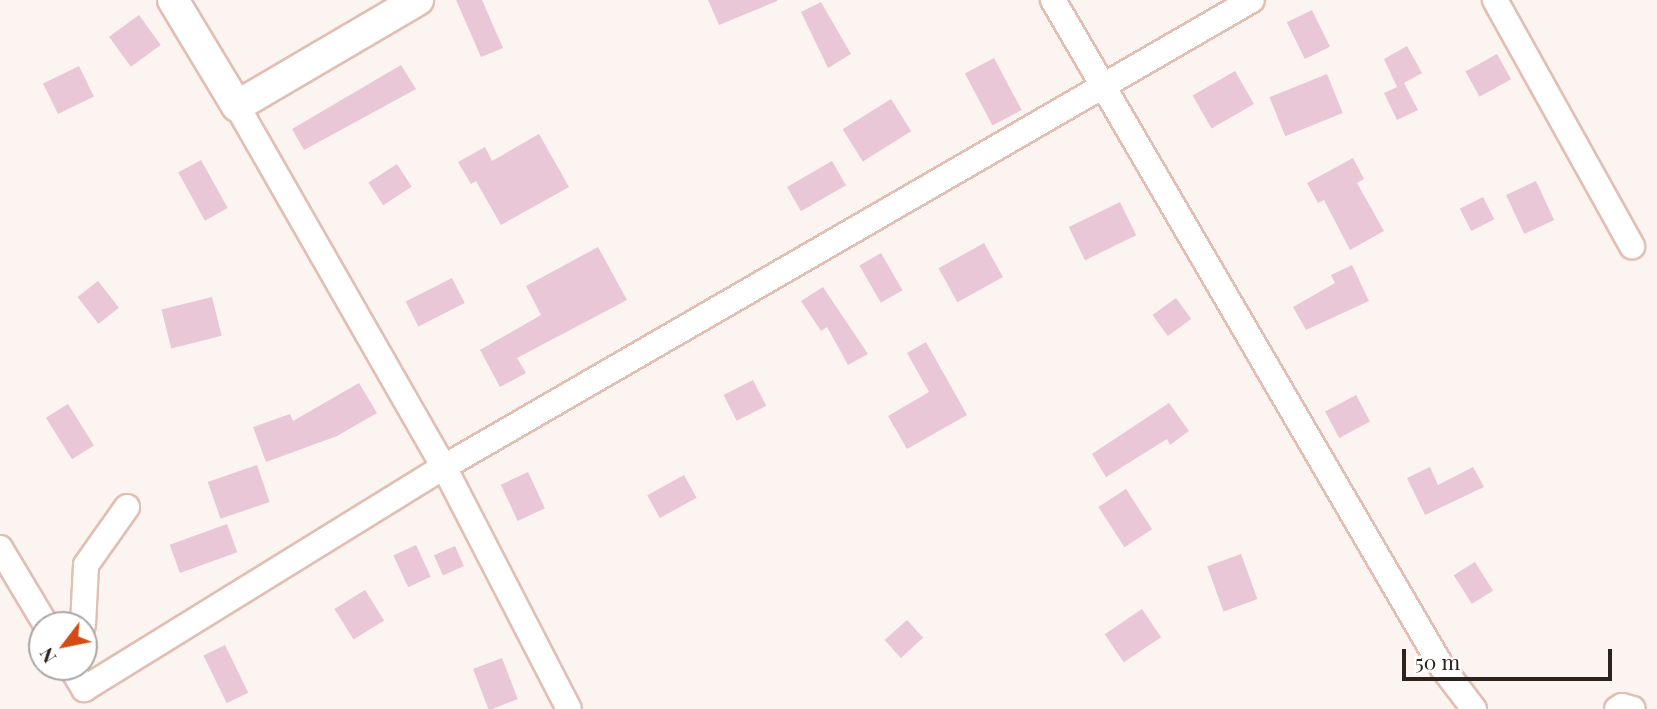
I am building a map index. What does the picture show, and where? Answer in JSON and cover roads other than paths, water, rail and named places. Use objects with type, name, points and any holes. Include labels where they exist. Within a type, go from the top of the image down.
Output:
[{"type":"street","points":[[173,0],[237,106],[444,467],[569,709]]},
{"type":"street","points":[[237,106],[418,0]]},
{"type":"street","points":[[1053,0],[1442,667],[1474,709]]},
{"type":"street","points":[[81,688],[444,467],[1252,0]]},
{"type":"street","points":[[1495,0],[1632,246]]},
{"type":"street","points":[[83,611],[86,565],[127,507]]},
{"type":"street","points":[[0,548],[38,611]]},
{"type":"street","points":[[1617,709],[1622,706],[1633,709]]}]
